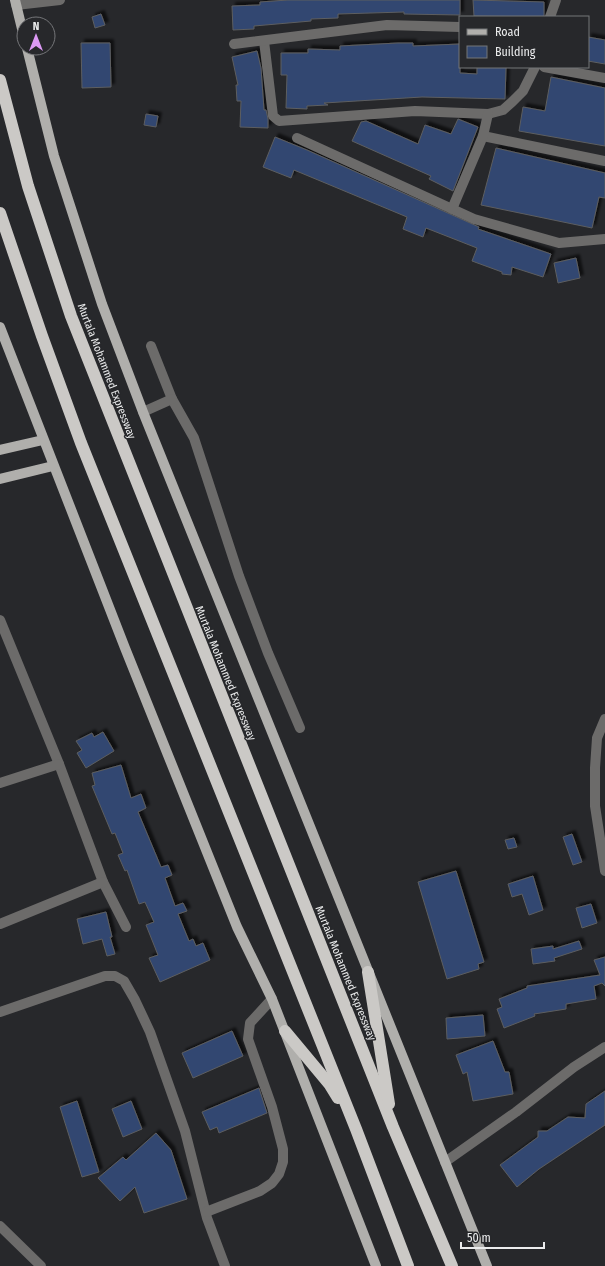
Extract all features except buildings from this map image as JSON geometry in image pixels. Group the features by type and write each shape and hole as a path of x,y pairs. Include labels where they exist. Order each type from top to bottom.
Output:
{"highway":[{"name":"Murtala Mohammed Expressway","path":"0,80 28,186 71,316 393,1127 452,1266"},
{"path":"0,213 39,329 81,442 356,1129 408,1266"},
{"path":"368,972 393,1127"},
{"path":"285,1032 330,1085 356,1129"}],"main road":[{"path":"16,2 19,16"},
{"path":"29,56 54,156 102,304 143,412 487,1266"},
{"path":"0,327 53,466 237,927 272,999 313,1108 376,1266"},
{"path":"0,450 43,440"},
{"path":"0,479 53,466"}],"street":[{"path":"16,2 60,0"},
{"path":"550,16 556,0"},
{"path":"234,44 387,25 459,27"},
{"path":"264,41 273,116 279,121 415,111 488,114 503,110 512,102 523,90 534,68"},
{"path":"550,68 605,78"},
{"path":"452,209 483,136 488,114"},
{"path":"483,136 605,161"},
{"path":"297,138 452,209 505,229 559,243 605,239"},
{"path":"151,346 172,399 194,438 239,576 268,653 300,728"},
{"path":"143,412 172,399"},
{"path":"0,620 59,764 102,882 126,927"},
{"path":"605,719 597,738 595,806 605,871"},
{"path":"0,783 59,764"},
{"path":"0,924 102,882"},
{"path":"0,1012 105,976 115,976 124,982 135,1000 150,1032 184,1126 206,1212 215,1242 225,1266"},
{"path":"206,1212 260,1191 272,1183 279,1174 283,1162 283,1149 272,1107 248,1039 250,1023 272,999"},
{"path":"445,1162 516,1112 574,1067 605,1047"},
{"path":"0,1226 41,1266"}]}
